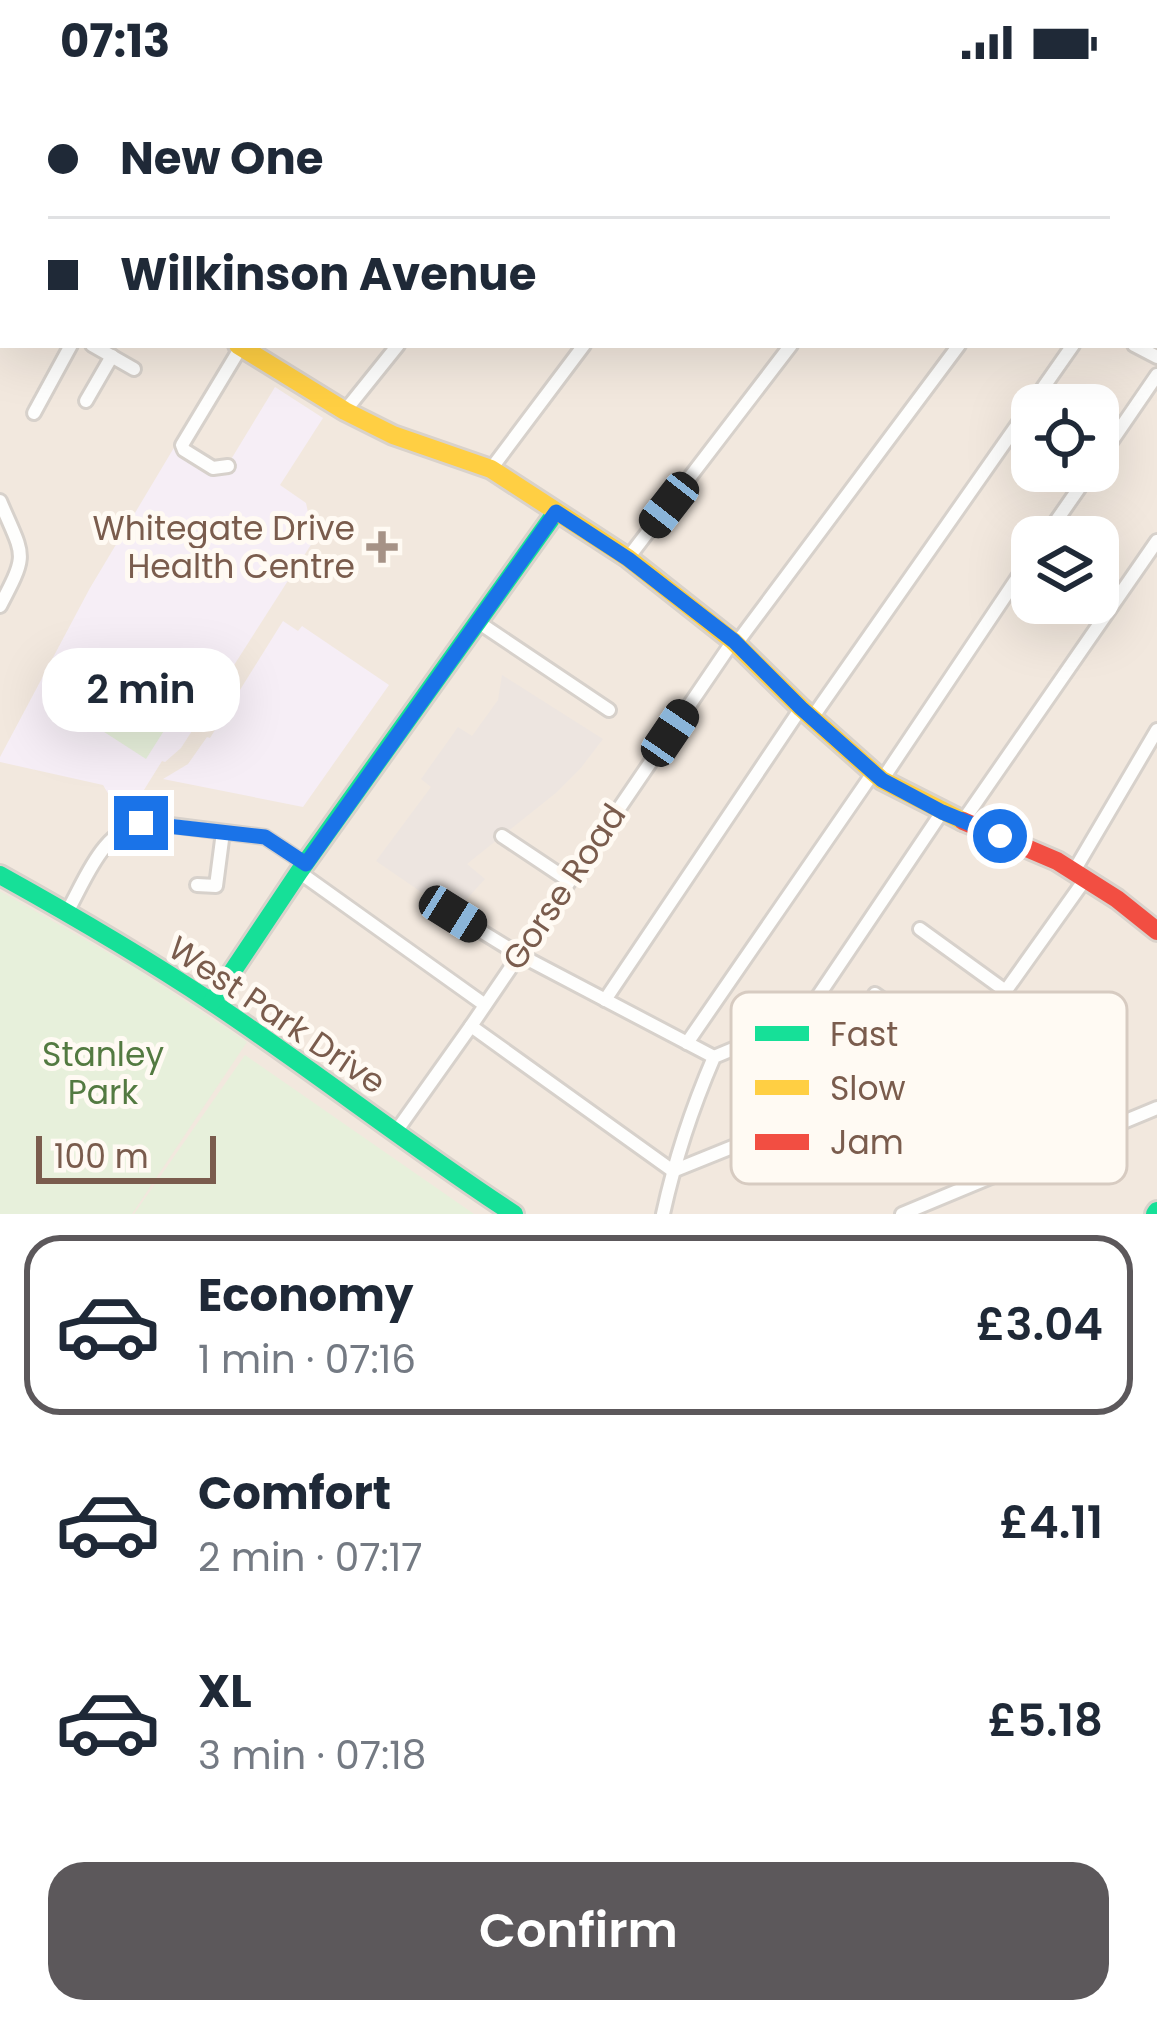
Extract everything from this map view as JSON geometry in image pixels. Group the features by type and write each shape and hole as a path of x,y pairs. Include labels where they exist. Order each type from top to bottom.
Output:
{"street":[{"path":"34,413 69,348"},
{"path":"97,348 134,369"},
{"path":"227,466 214,468 182,445 239,348"},
{"path":"243,348 393,435 491,469 628,559 735,643 877,776 942,812 1080,874 1157,932"},
{"path":"345,411 396,348"},
{"path":"491,469 582,348"},
{"path":"628,559 789,348"},
{"name":"Gorse Road","path":"395,1133 735,643 957,348"},
{"path":"604,1000 1071,348"},
{"path":"86,401 112,356"},
{"path":"1119,430 1157,375"},
{"path":"0,501 22,554 21,566 0,606"},
{"path":"212,1002 556,512"},
{"path":"963,821 1157,541"},
{"path":"687,1043 1011,586"},
{"path":"478,622 609,710"},
{"path":"920,929 1007,992 1080,874 1157,730"},
{"path":"821,992 942,812"},
{"path":"67,912 102,848 116,832 133,824 265,837 485,1005"},
{"path":"197,885 216,886 223,832"},
{"path":"502,836 568,880"},
{"name":"West Park Drive","path":"0,875 212,1002 504,1211"},
{"path":"453,914 518,954 714,1057"},
{"path":"471,1027 673,1171"},
{"path":"663,1214 693,1106 714,1057 731,1050"},
{"path":"1127,1120 1157,1108"},
{"path":"673,1171 731,1148"},
{"path":"902,1214 974,1184"}],"shaded area":[{"path":"0,348 1157,348 1157,1214 0,1214"},
{"path":"275,387 323,418 280,485 306,503 314,540 181,748 162,761 129,814 121,815 103,785 0,762 90,588 175,446 201,460 227,466"},
{"path":"283,621 298,631 302,626 389,685 303,807 163,779 188,764 210,738"},
{"path":"502,675 603,739 557,792 467,864 485,879 453,914 376,861 431,787 421,779 458,727 472,736 498,700"}],"green space":[{"path":"138,665 186,696 146,759 98,728"},
{"name":"Stanley Park","path":"0,891 140,971 247,1042 132,1214 0,1214"},
{"path":"245,1055 474,1214 134,1214"}],"traffic: fast":[{"path":"212,1002 556,512"},
{"path":"0,875 213,1003 514,1214"}],"traffic: slow":[{"path":"243,348 393,435 491,469 628,558 733,641 882,780 963,821"}],"traffic: jam":[{"path":"963,821 1057,861 1157,931"}],"place":[{"name":"Whitegate Drive Health Centre","path":"382,547"}],"route":[{"path":"141,823 265,837 306,864 556,512 628,559 734,641 882,780 1000,836"}]}
